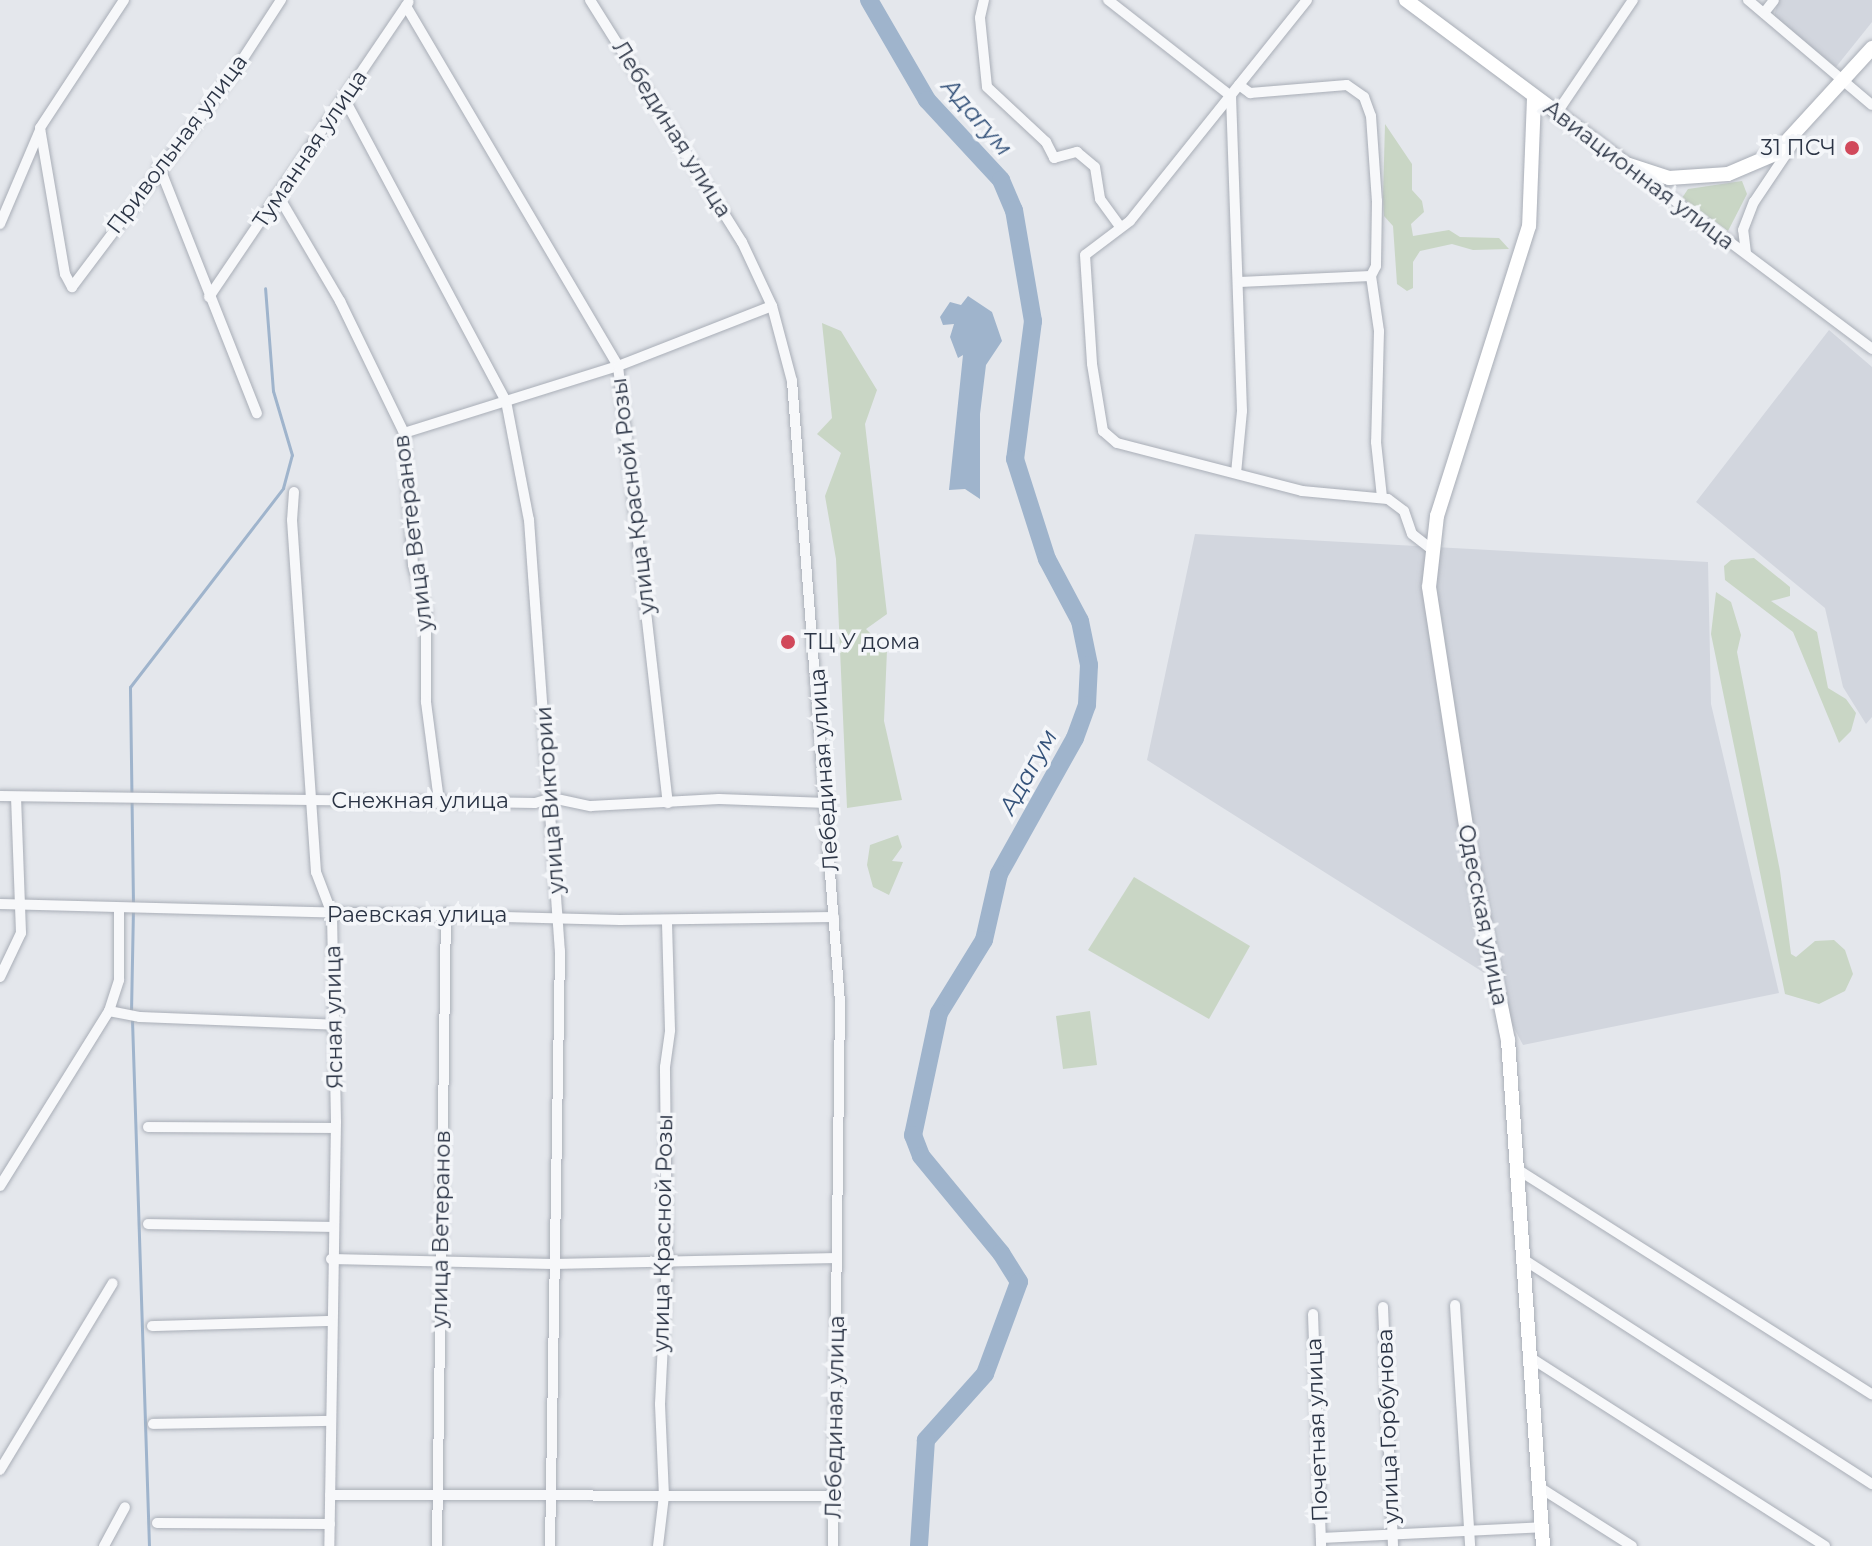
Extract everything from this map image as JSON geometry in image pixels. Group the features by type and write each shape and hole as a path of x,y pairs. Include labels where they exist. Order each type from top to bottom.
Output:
{"main road":[{"name":"Авиационная улица","path":"1406,0 1626,164"},
{"path":"1626,164 1669,178 1728,174 1775,154 1810,121 1872,48"},
{"name":"Одесская улица","path":"1534,98 1529,226 1522,258 1430,548 1429,587 1450,732 1508,1040 1520,1171 1543,1546"}],"street":[{"path":"0,224 40,128 124,0"},
{"name":"Привольная улица","path":"40,128 65,274 72,287 159,166 235,71 281,0"},
{"name":"Лебединая улица","path":"590,0 742,242 772,306 797,416 840,1002 833,1546"},
{"path":"984,0 980,18 987,87 1046,142 1054,158 1077,152 1095,167 1100,199 1120,227"},
{"path":"1108,0 1231,96 1242,411 1236,473"},
{"path":"1307,0 1120,227 1085,255 1092,364 1103,431 1117,443 1302,491 1382,497 1396,503 1412,534 1430,548"},
{"path":"1556,114 1633,0"},
{"path":"1748,0 1872,105"},
{"path":"1764,13 1774,0"},
{"name":"Туманная улица","path":"209,297 408,3"},
{"name":"улица Красной Розы","path":"408,3 618,366 668,803"},
{"path":"1239,85 1250,93 1347,85 1364,97 1376,153 1376,266 1371,276 1379,331 1376,442 1382,497"},
{"name":"улица Виктории","path":"344,98 506,401 529,520 552,798 558,919 550,1546"},
{"path":"1746,255 1743,230 1754,202 1810,121"},
{"name":"Авиационная улица","path":"1626,164 1872,349"},
{"path":"159,166 257,413"},
{"name":"улица Ветеранов","path":"279,197 340,301 404,433 413,565 426,611 426,702 439,801"},
{"path":"1239,282 1371,276"},
{"path":"404,433 618,366 772,306"},
{"name":"Ясная улица","path":"294,492 316,872 332,914 335,1128 329,1546"},
{"name":"Снежная улица","path":"0,796 535,803 552,798 591,806 719,799 827,803"},
{"path":"0,977 21,933 16,797"},
{"name":"Раевская улица","path":"0,904 332,914 446,913 558,919 834,917"},
{"path":"0,1186 109,1011 119,980 128,909"},
{"name":"улица Ветеранов","path":"437,1546 446,913"},
{"name":"улица Красной Розы","path":"658,1546 664,1496 660,1404 667,1263 667,920"},
{"path":"109,1011 140,1017 335,1025"},
{"path":"148,1127 335,1128"},
{"path":"1520,1171 1872,1394"},
{"path":"148,1224 332,1227"},
{"path":"331,1259 553,1264 837,1258"},
{"path":"1526,1261 1872,1484"},
{"path":"0,1470 113,1283"},
{"path":"1455,1305 1470,1546"},
{"name":"улица Горбунова","path":"1383,1307 1393,1546"},
{"name":"Почетная улица","path":"1313,1314 1321,1542"},
{"path":"152,1326 331,1321"},
{"path":"1531,1358 1825,1546"},
{"path":"153,1424 331,1421"},
{"path":"1539,1487 1632,1546"},
{"path":"330,1495 438,1492 549,1496 834,1496"},
{"path":"104,1546 125,1507"},
{"path":"157,1523 330,1524"},
{"path":"1321,1542 1393,1534 1542,1527"}],"shaded area":[{"path":"1778,0 1872,0 1872,22 1836,67 1774,17"},
{"path":"1829,330 1872,367 1872,717 1866,724 1843,687 1825,608 1696,502"},
{"path":"1195,534 1708,562 1711,704 1779,993 1523,1045 1486,974 1147,760"}],"green space":[{"path":"1385,124 1412,164 1412,190 1422,201 1424,212 1411,224 1413,236 1449,230 1460,237 1499,238 1509,249 1473,250 1452,244 1420,251 1413,262 1413,288 1407,291 1397,284 1393,226 1384,216"},
{"path":"1742,181 1747,194 1728,231 1682,198 1688,189"},
{"path":"822,323 841,331 877,390 865,424 887,614 866,629 887,650 884,721 902,800 847,808 836,559 825,496 841,453 817,434 832,418"},
{"path":"1754,558 1790,587 1790,596 1771,601 1817,632 1828,688 1846,699 1856,713 1851,731 1839,743 1793,632 1725,580 1724,566 1731,560"},
{"path":"1716,592 1731,602 1741,635 1737,652 1780,871 1791,954 1796,957 1815,941 1834,940 1845,950 1853,974 1845,991 1819,1004 1785,994 1711,634"},
{"path":"898,835 902,847 892,861 903,862 889,895 873,887 867,865 870,845"},
{"path":"1134,877 1250,946 1209,1019 1088,950"},
{"path":"1090,1011 1097,1065 1063,1069 1056,1016"}],"water":[{"path":"968,296 992,312 1002,341 986,365 980,414 980,499 965,489 949,490 963,355 958,358 950,337 954,324 943,325 940,317 950,302 961,305"}],"waterway":[{"name":"Адагум","path":"869,0 927,100 1001,180 1014,210 1033,321 1015,459 1047,559 1080,621 1089,665 1087,705 1075,738 999,874 984,940 939,1013 913,1135 921,1156 1001,1253 1019,1282 985,1374 926,1440 919,1546"},
{"path":"133,904 130,687 283,488 292,455 273,391 265,288"},
{"path":"131,1012 133,912"},
{"path":"132,1020 149,1546"}],"place":[{"name":"31 ПСЧ","path":"1852,148"},
{"name":"ТЦ У дома","path":"788,642"}]}
